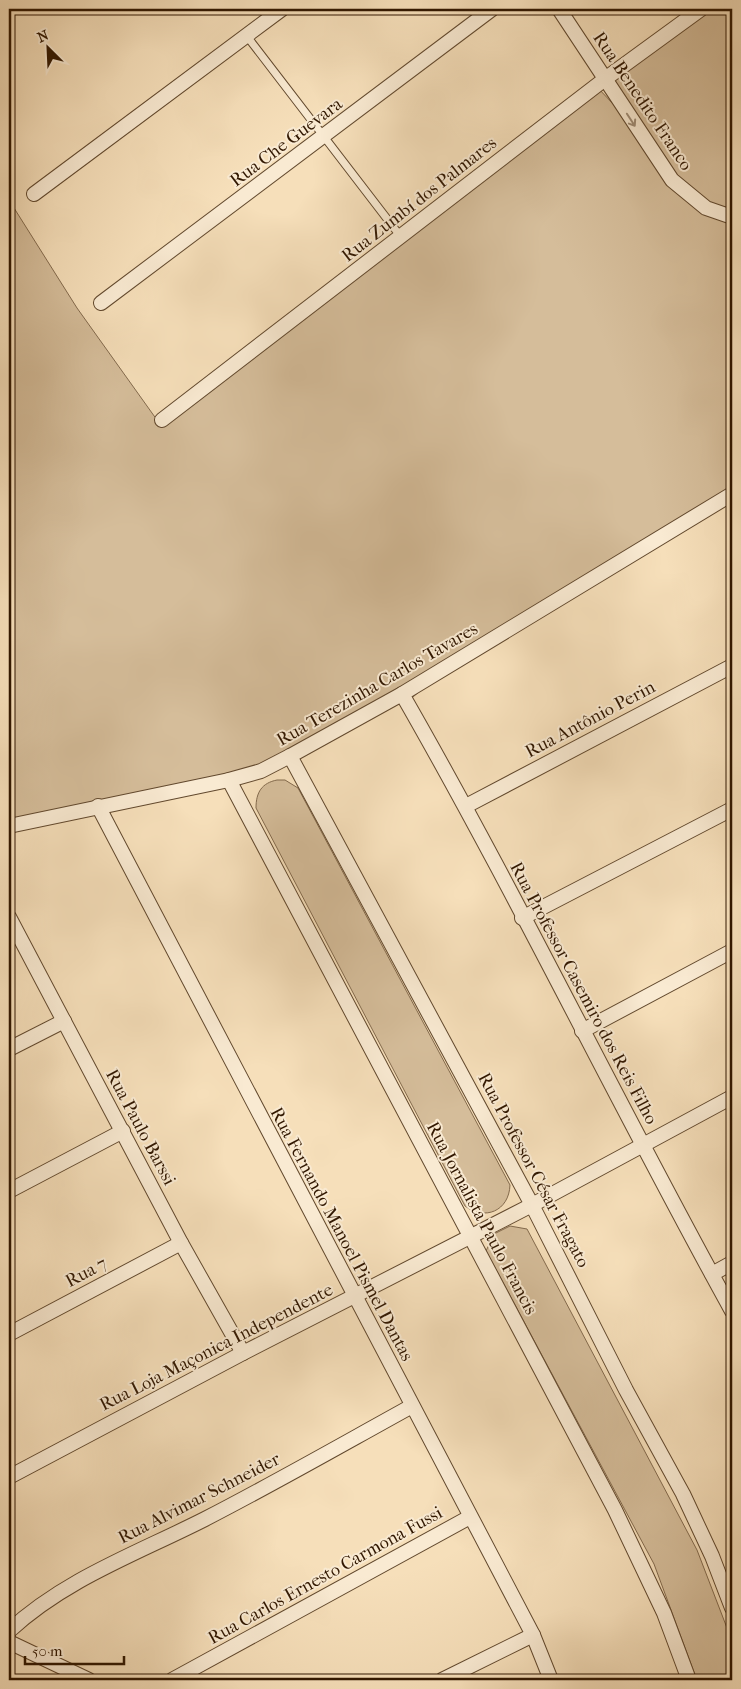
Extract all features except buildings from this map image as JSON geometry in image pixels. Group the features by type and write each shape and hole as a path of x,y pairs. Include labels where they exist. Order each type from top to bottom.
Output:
{"street":[{"path":"34,194 282,9"},
{"name":"Rua Che Guevara","path":"101,303 492,9"},
{"name":"Rua Benedito Franco","path":"559,9 672,180 706,208 732,218"},
{"name":"Rua Zumbí dos Palmares","path":"162,420 605,79 701,9"},
{"name":"Rua Terezinha Carlos Tavares","path":"9,826 229,780 261,771 402,694 732,494"},
{"name":"Rua Antônio Perin","path":"466,806 732,666"},
{"name":"Rua Professor Casemiro dos Reis Filho","path":"402,694 466,806 522,918 732,1310"},
{"name":"Rua Professor César Fragato","path":"290,756 532,1204 626,1390 683,1494 712,1556 732,1608"},
{"name":"Rua Jornalista Paulo Francis","path":"229,780 618,1518 664,1612 688,1680"},
{"name":"Rua Fernando Manoel Pismel Dantas","path":"98,806 532,1635 551,1680"},
{"path":"522,918 732,809"},
{"name":"Rua Paulo Barssi","path":"9,917 181,1243 243,1353"},
{"path":"582,1031 732,951"},
{"path":"9,1049 64,1021"},
{"name":"Rua Loja Maçonica Independente","path":"9,1477 243,1353 532,1204 732,1096"},
{"path":"9,1191 123,1131"},
{"name":"Rua 7","path":"9,1334 181,1243"},
{"path":"712,1274 732,1263"},
{"name":"Rua Alvimar Schneider","path":"9,1631 43,1604 95,1571 205,1519 412,1406"},
{"name":"Rua Carlos Ernesto Carmona Fussi","path":"172,1680 470,1517"},
{"path":"442,1680 532,1635"},
{"path":"9,1642 90,1680"}],"lane":[{"path":"246,35 401,237"}],"shaded area":[{"path":"701,9 732,9 732,494 437,676 413,697 401,704 394,702 261,771 9,826 9,200 77,308 162,427 597,87 635,127 605,79"},
{"path":"285,780 298,788 510,1185 509,1194 505,1201 495,1211 480,1213 465,1206 256,808 257,797 261,789 267,783"},
{"path":"510,1226 527,1229 697,1550 732,1641 732,1680 697,1680 654,1564 486,1251 494,1234"}]}
